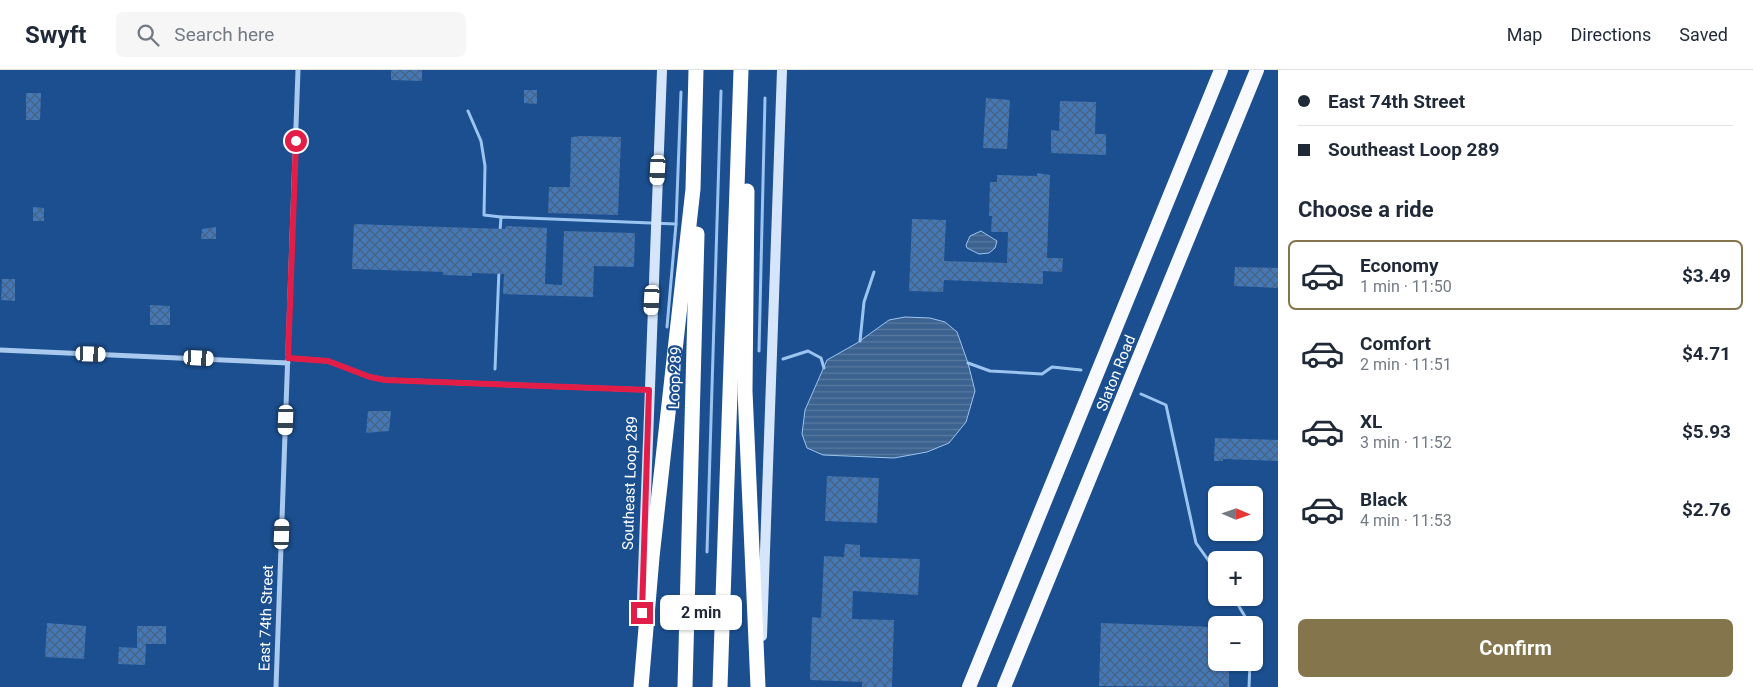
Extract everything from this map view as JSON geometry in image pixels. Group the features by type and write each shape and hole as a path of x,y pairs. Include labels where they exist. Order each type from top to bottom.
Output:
{"highway":[{"path":"641,687 652,557 692,189 696,70"},
{"name":"Loop 289","path":"685,687 692,393 705,70"},
{"path":"720,687 741,70"},
{"path":"746,70 748,123 745,391 759,687"},
{"name":"Slaton Road","path":"970,687 1221,70"},
{"name":"Slaton Road","path":"1004,687 1257,70"}],"main road":[{"name":"Southeast Loop 289","path":"641,687 642,558 662,70"},
{"path":"759,687 782,70"}],"street":[{"name":"East 74th Street","path":"276,687 298,70"},
{"path":"0,350 328,361 370,377 385,380 649,390"}],"water":[{"path":"981,231 997,241 995,248 989,253 979,254 967,248 966,245 970,236"},
{"path":"905,317 930,318 945,322 957,332 975,391 966,422 949,443 927,452 894,458 823,455 807,448 802,434 805,410 827,360 857,343 889,320"}],"building":[{"path":"391,70 422,70 422,81 391,80"},
{"path":"524,90 537,90 537,104 524,103"},
{"path":"26,93 41,93 40,120 26,120"},
{"path":"986,98 1010,100 1007,149 983,148"},
{"path":"1060,101 1096,102 1095,134 1106,134 1106,155 1051,153 1051,130 1059,131"},
{"path":"571,137 621,137 618,215 548,213 549,187 570,187"},
{"path":"1037,173 1050,175 1047,258 1063,258 1062,272 1043,271 1043,284 944,280 943,292 909,291 912,219 946,220 944,261 1007,263 1008,232 991,232 992,216 989,216 990,182 997,182 997,175 1037,176"},
{"path":"33,207 44,208 44,221 33,221"},
{"path":"354,224 505,229 506,226 547,228 545,284 562,285 564,231 635,233 634,267 594,266 593,297 503,294 504,274 472,273 472,276 443,275 443,272 352,269"},
{"path":"216,227 216,239 201,239 202,229"},
{"path":"1235,267 1278,268 1278,288 1234,286"},
{"path":"2,279 15,279 15,301 1,300"},
{"path":"150,305 170,306 170,325 150,325"},
{"path":"368,411 391,411 389,431 366,433"},
{"path":"1215,438 1278,440 1278,461 1223,459 1223,461 1214,461"},
{"path":"827,476 879,478 877,523 825,521"},
{"path":"845,544 860,545 860,557 920,559 918,595 853,591 852,619 894,620 892,687 862,687 862,682 810,680 812,617 821,618 824,556 844,557"},
{"path":"47,623 86,626 84,659 45,657"},
{"path":"1101,623 1208,627 1208,671 1229,671 1229,687 1099,686"},
{"path":"137,626 166,626 166,644 146,644 145,665 118,664 119,647 137,648"}],"waterway":[{"path":"707,552 721,91"},
{"path":"676,224 681,92"},
{"path":"759,351 765,98"},
{"path":"468,111 481,141 485,166 484,215 501,217"},
{"path":"500,231 501,217 676,224 667,327"},
{"path":"495,369 499,270"},
{"path":"860,341 864,302 874,272"},
{"path":"783,359 808,351 821,358 824,368"},
{"path":"968,363 990,371 1042,374 1052,367 1081,370"},
{"path":"1141,394 1166,405 1196,543 1208,560"},
{"path":"1239,606 1245,616"},
{"path":"1249,687 1250,671"}],"route":[{"path":"296,141 288,358 328,361 370,377 385,380 649,390 642,558 642,613"}]}
